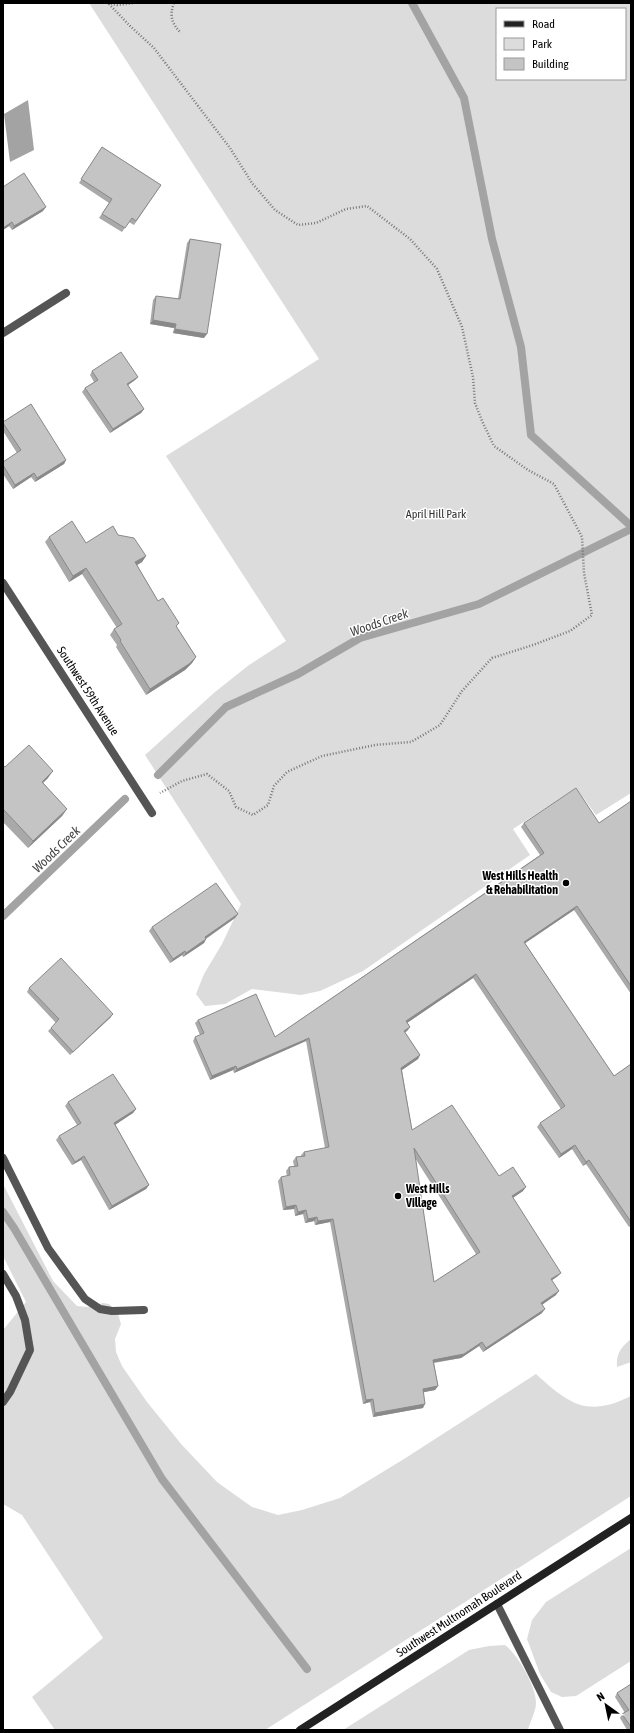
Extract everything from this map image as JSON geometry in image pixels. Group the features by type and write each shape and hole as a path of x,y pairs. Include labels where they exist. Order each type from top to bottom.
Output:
{"main road":[{"name":"Southwest Multnomah Boulevard","path":"300,1730 631,1518"}],"street":[{"path":"3,333 66,293"},
{"name":"Southwest 59th Avenue","path":"3,583 152,813"},
{"path":"3,1158 48,1248 85,1299 100,1309 112,1311 144,1310"},
{"path":"3,1274 16,1296 25,1320 30,1350 10,1392 3,1402"},
{"path":"497,1604 560,1730"}],"path":[{"path":"108,3 117,5 134,3"},
{"path":"108,3 154,48 230,148 252,183 275,210 298,225 316,223 346,209 367,206 410,239 437,269 462,327 473,377 475,403 494,446 528,470 554,484 582,537 584,573 592,614 570,631 492,658 462,690 440,725 411,742 375,745 322,756 287,772 274,786 268,805 253,815 236,807 229,791 207,774 182,781 145,801"},
{"path":"174,3 171,17 175,27 182,33"}],"green space":[{"name":"April Hill Park","path":"89,3 631,3 631,793 596,815 576,788 513,829 530,855 363,971 320,991 301,995 252,989 225,1004 205,1006 196,994 204,974 222,944 241,904 145,755 215,692 249,665 286,641 166,456 319,359"},
{"path":"3,1184 53,1281 77,1306 88,1307 103,1303 109,1304 118,1314 121,1324 115,1339 116,1352 122,1366 147,1402 182,1445 217,1482 252,1507 278,1515 302,1510 340,1498 404,1459 536,1374 569,1400 590,1407 616,1403 631,1396 631,1496 265,1730 55,1730 32,1697 103,1638 22,1515 3,1504 3,1330 26,1302 3,1256"},
{"path":"631,1339 631,1362 617,1367 617,1358 620,1351"},
{"path":"631,1548 631,1661 576,1696 562,1697 551,1692 540,1674 527,1639 532,1620 546,1602"},
{"path":"505,1645 521,1663 533,1688 536,1703 528,1730 343,1730 469,1650 489,1646"}],"shaded area":[{"path":"28,100 34,150 10,162 4,114"}],"building":[{"path":"102,147 161,185 136,221 132,218 125,228 102,214 112,199 81,179"},
{"path":"24,173 46,207 14,226 12,222 3,228 3,187"},
{"path":"190,239 221,244 207,334 175,329 176,324 153,320 156,296 180,299"},
{"path":"121,352 138,377 127,384 144,409 113,429 85,388 98,380 92,371"},
{"path":"31,404 66,460 37,478 34,473 15,485 3,465 3,462 21,450 3,422"},
{"path":"72,521 86,543 113,526 118,535 134,538 146,556 135,562 158,601 163,598 179,623 176,626 196,657 189,664 150,689 114,629 122,624 86,568 73,576 49,537"},
{"path":"29,745 53,771 42,782 67,809 33,841 3,809 3,765 5,767"},
{"path":"576,788 599,823 631,801 631,986 577,906 524,942 614,1076 631,1064 631,1222 589,1160 586,1162 575,1145 561,1154 540,1123 565,1106 476,974 406,1021 410,1027 404,1031 420,1055 401,1068 412,1130 452,1105 499,1176 513,1167 526,1187 512,1196 561,1273 551,1279 559,1291 541,1303 545,1309 486,1348 482,1342 464,1354 433,1360 438,1386 423,1389 425,1404 375,1413 373,1399 366,1400 333,1219 318,1221 317,1217 308,1219 306,1210 298,1212 296,1205 286,1207 281,1177 290,1175 289,1167 298,1166 296,1157 305,1156 304,1152 329,1147 309,1038 237,1069 236,1066 212,1076 195,1037 204,1033 198,1020 256,994 275,1037 544,853 524,823","holes":["414,1148 480,1252 434,1282"]},
{"path":"216,883 238,914 205,937 206,939 186,953 185,951 173,959 152,927"},
{"path":"61,958 113,1014 73,1052 51,1028 59,1019 29,988"},
{"path":"113,1074 136,1109 114,1123 149,1185 112,1206 84,1156 75,1162 59,1136 81,1123 68,1102"},
{"path":"631,1684 631,1727 622,1714 629,1710 617,1693"}],"waterway":[{"path":"412,3 464,98 492,239 521,347 531,435 631,526"},
{"name":"Woods Creek","path":"158,775 226,707 298,674 360,638 479,604 631,529"},
{"name":"Woods Creek","path":"3,916 125,799"},
{"path":"3,1212 14,1228 162,1479 307,1669"}],"place":[{"name":"West Hills Health & Rehabilitation","path":"566,883"},
{"name":"West Hills Village","path":"398,1196"}]}
